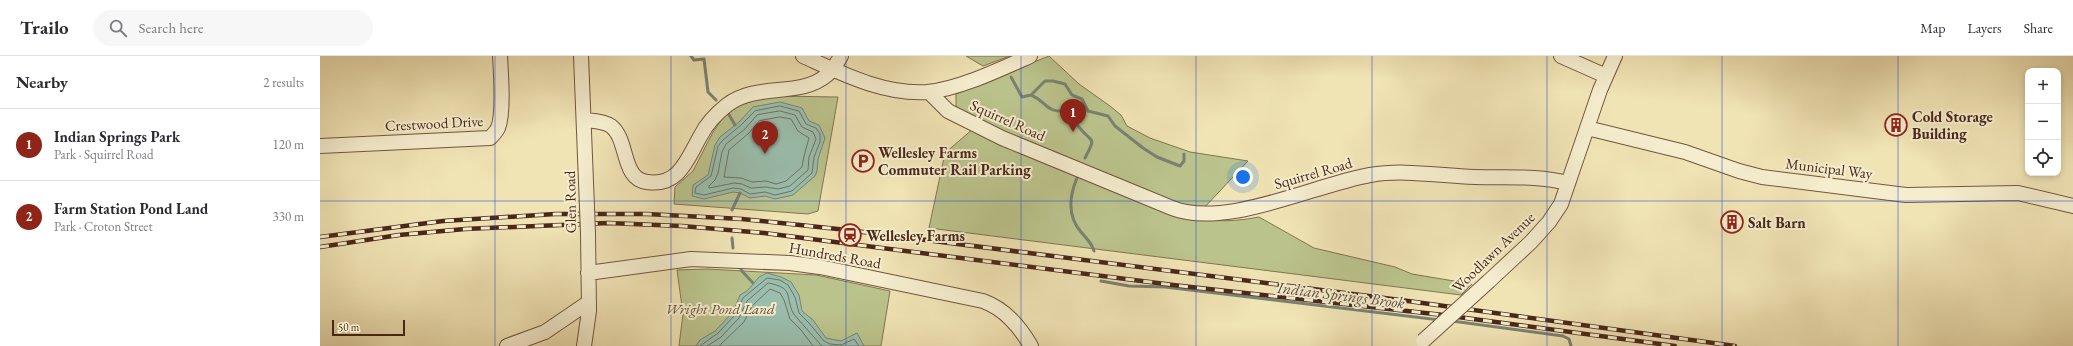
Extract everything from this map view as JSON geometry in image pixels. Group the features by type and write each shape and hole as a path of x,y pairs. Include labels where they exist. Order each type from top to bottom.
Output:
{"street":[{"name":"Crestwood Drive","path":"320,146 490,138 498,130 500,121 500,56"},
{"name":"Glen Road","path":"581,56 585,120 589,302 588,326 584,346"},
{"path":"803,56 833,70 863,81 909,92 929,92 946,88 986,75 1030,56"},
{"path":"585,120 606,124 613,128 620,139 630,169 638,179 646,182 662,182 672,178 681,171 704,129 717,114 732,102 753,92 811,84 823,78 833,70 841,56"},
{"path":"1560,56 1606,76"},
{"name":"Woodlawn Avenue","path":"1420,343 1531,242 1549,222 1561,204 1587,128 1615,56"},
{"name":"Squirrel Road","path":"929,92 948,111 1002,138 1172,208 1194,214 1214,214 1232,211 1288,198 1345,180 1394,172 1478,177 1546,177 1568,183"},
{"name":"Municipal Way","path":"1587,128 1681,151 1738,171 1762,177 1906,195 2018,193 2073,206"},
{"name":"Hundreds Road","path":"588,273 698,259 814,266 983,301 999,308 1009,316 1020,328 1031,346"},
{"path":"507,346 545,332 589,302"}],"green space":[{"path":"966,56 1010,56 983,66"},
{"path":"1049,56 1079,84 1121,115 1127,126 1150,138 1190,152 1248,161 1203,209 1178,204 1000,130 956,107 956,94"},
{"path":"775,96 838,97 818,211 808,214 674,204 675,187 693,171 713,132 725,115 746,101"},
{"path":"974,128 995,139 1095,183 1155,208 1174,214 1214,221 1259,217 1314,248 1395,267 1412,274 1472,284 1461,295 929,228 945,153"},
{"name":"Wright Pond Land","path":"707,269 816,275 890,291 881,346 679,346 683,314 677,270"}],"water":[{"path":"780,102 802,108 809,121 819,125 825,138 818,159 815,176 793,195 775,199 765,196 750,198 740,193 733,192 704,199 692,196 693,185 708,175 715,145 720,137 739,122 753,107"},
{"path":"767,273 791,282 799,295 802,311 813,320 826,338 841,341 857,333 864,346 696,346 700,340 715,331 733,312 740,295 747,291 759,277"}],"waterway":[{"path":"691,56 694,60 704,59 708,92 716,100"},
{"name":"Indian Springs Brook","path":"1011,77 1022,97 1031,95 1050,109 1068,111 1079,127 1091,140 1092,143 1085,158"},
{"path":"1031,95 1045,81 1065,84 1072,95 1082,99 1088,111 1108,116 1115,126 1157,157 1180,166 1184,161 1184,154"},
{"path":"1075,120 1085,106"},
{"path":"728,113 735,125"},
{"name":"Indian Springs Brook","path":"1077,178 1072,192 1071,213 1076,226 1090,243 1094,251"},
{"path":"732,210 740,193"},
{"path":"732,238 733,248"},
{"path":"741,270 753,283"},
{"name":"Indian Springs Brook","path":"1101,281 1129,286 1165,287 1440,320"},
{"name":"Indian Springs Brook","path":"1452,321 1563,336 1569,339 1571,346"}],"railway":[{"path":"320,237 443,221 555,214 647,214 742,219 847,230 1408,301 1735,346"},
{"path":"320,247 399,235 465,229 608,223 682,226 764,233 1173,285 1443,315 1675,346"}],"place":[{"name":"Cold Storage Building","path":"1896,125"},
{"name":"Indian Springs Park","path":"1073,132"},
{"name":"Farm Station Pond Land","path":"765,154"},
{"name":"Wellesley Farms Commuter Rail Parking","path":"863,161"},
{"name":"Salt Barn","path":"1732,222"},
{"name":"Wellesley Farms","path":"850,235"}]}
